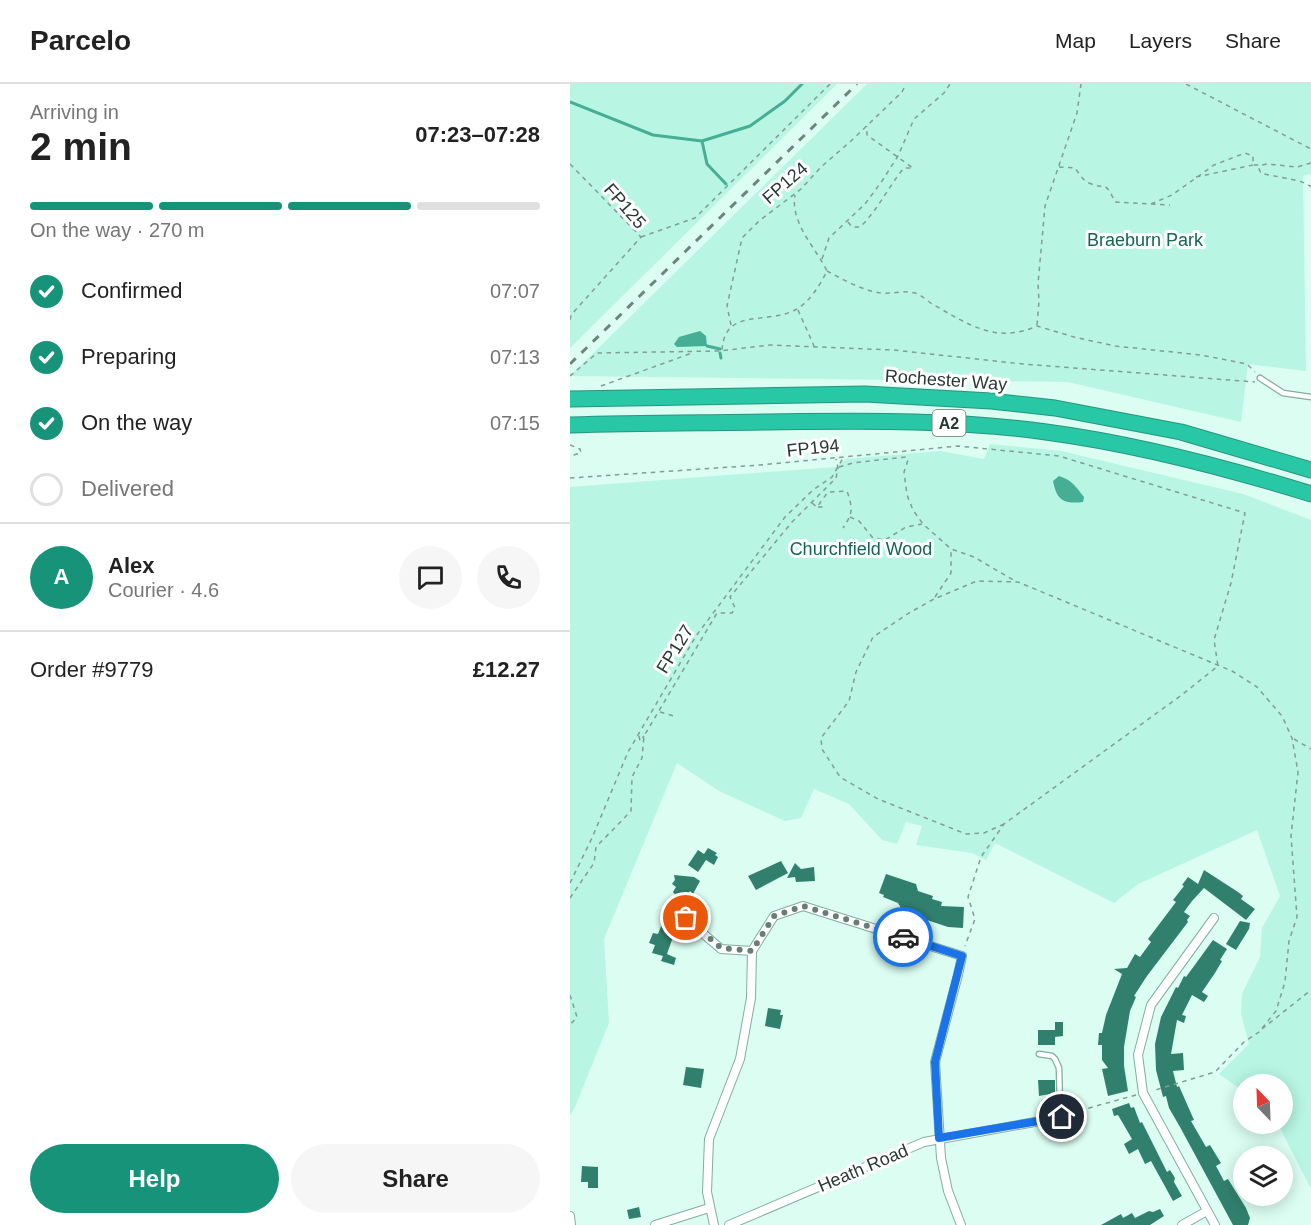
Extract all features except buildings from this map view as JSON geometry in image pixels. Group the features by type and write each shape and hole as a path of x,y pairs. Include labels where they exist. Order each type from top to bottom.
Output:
{"highway":[{"name":"Rochester Way","path":"570,399 591,392 865,394 992,401 1055,408 1181,432 1311,470"},
{"name":"A2","path":"574,425 873,420 989,425 1127,445 1311,494"}],"street":[{"path":"714,1225 707,1192 709,1139 740,1059 751,998 752,951 774,916 803,906 962,956 935,1062 939,1138 948,1191 961,1225"},
{"path":"686,918 721,948 752,951"},
{"path":"1214,918 1151,1005 1138,1055 1143,1093 1215,1225"},
{"path":"1062,1117 1063,1129"},
{"name":"Heath Road","path":"729,1225 924,1142 1062,1117"},
{"path":"655,1225 709,1208"},
{"path":"1182,1225 1207,1211"},
{"path":"570,1216 571,1225"}],"lane":[{"path":"1260,378 1283,393 1311,397"},
{"path":"1039,1054 1052,1056 1058,1064 1062,1117"},
{"path":"1045,1108 1060,1107"}],"path":[{"path":"641,237 695,218 830,84"},
{"name":"FP124","path":"732,325 727,306 742,238 759,221 796,193 902,92 906,84"},
{"path":"822,260 829,238 865,204 898,156 914,119 944,93 950,84"},
{"path":"1037,326 1045,206 1077,112 1081,84"},
{"path":"1186,84 1311,149"},
{"path":"846,221 852,226 860,227 873,215 883,196 904,168 913,168 867,135 867,125"},
{"path":"1150,204 1172,195 1214,165 1245,153 1253,156 1253,165"},
{"path":"1196,177 1253,165 1297,167 1311,163"},
{"name":"FP125","path":"570,164 641,237 571,315 570,320"},
{"path":"1262,165 1261,173 1307,183 1311,187"},
{"path":"1058,167 1075,168 1085,182 1103,185 1110,191 1115,202 1170,205"},
{"path":"796,193 794,201 802,230 814,252 822,260 827,271 846,282 881,293 916,293 972,327 1004,334 1026,331 1037,326 1115,346 1200,355 1247,364 1260,378"},
{"path":"722,351 722,338 732,325 740,321 767,319 797,309 808,299 827,271"},
{"path":"797,309 814,346"},
{"path":"570,376 597,353 722,351 770,345 894,350 1023,364 1267,382"},
{"path":"591,392 622,378 696,352"},
{"path":"619,386 622,378"},
{"path":"601,386 610,386"},
{"path":"570,445 580,450 581,453 570,456"},
{"name":"FP194","path":"570,478 836,458 958,446 1059,456 1245,513 1231,583 1215,640 1218,666"},
{"path":"838,468 854,463 906,456 908,460 904,472 907,495 913,510 923,524 951,549 974,557 1018,582 1232,671 1257,687 1282,716 1292,738 1298,772 1291,836 1297,917 1289,941 1284,982 1276,1011 1259,1032"},
{"name":"FP127","path":"570,883 592,838 628,752 696,636 785,517 813,490 832,477 844,457"},
{"path":"638,734 640,741 717,613 732,613 735,608 730,597 792,522 836,478 838,468 836,458"},
{"path":"817,507 828,492 847,492 853,506 850,517 843,528"},
{"path":"812,503 817,507 823,507"},
{"path":"850,517 859,521 873,538 885,540 906,527 923,524"},
{"path":"934,599 951,573 951,549"},
{"path":"1018,582 977,581 934,599 873,637 856,672 849,701 821,738 822,748 840,777 878,799 966,834 984,833 1004,824 1218,666"},
{"path":"659,712 674,716"},
{"path":"570,898 594,864 596,847 631,811 632,777 642,759 644,736"},
{"path":"1292,738 1311,749"},
{"path":"962,956 975,919 968,897 981,857 1004,824"},
{"path":"1072,1113 1215,1072 1244,1042 1311,990"},
{"path":"570,996 577,1017 570,1024"}],"green space":[{"path":"570,84 837,84 570,348"},
{"name":"Braeburn Park","path":"867,84 1311,84 1311,174 1303,176 1306,371 1248,364 1241,422 1068,382 570,376"},
{"name":"Churchfield Wood","path":"990,444 1061,451 1243,494 1311,520 1311,1189 1293,1154 1293,1146 1289,1146 1283,1134 1293,1134 1293,1074 1233,1074 1233,1084 1219,1074 1249,1044 1241,1014 1242,994 1260,957 1262,928 1280,896 1257,830 1138,884 1114,903 995,843 986,860 972,853 916,845 922,826 906,822 897,844 882,840 849,804 814,789 801,818 785,821 719,791 677,763 604,939 609,1023 570,1115 570,487 835,467 846,459 940,451 984,459"}],"shaded area":[{"path":"700,331 706,336 707,346 677,347 674,344 679,337"},
{"path":"1059,476 1076,487 1084,497 1083,502 1066,502 1059,497 1053,481"}],"waterway":[{"path":"570,102 653,135 702,141 750,126 785,101 802,84"},
{"path":"702,141 707,164 726,184"},
{"path":"707,346 720,349"},
{"path":"720,353 721,358"}],"railway":[{"path":"570,364 857,84"}],"way so far":[{"path":"686,918 721,948 752,951 774,916 803,906 903,937"}],"route":[{"path":"903,937 962,956 935,1062 939,1138 1062,1117"}]}
